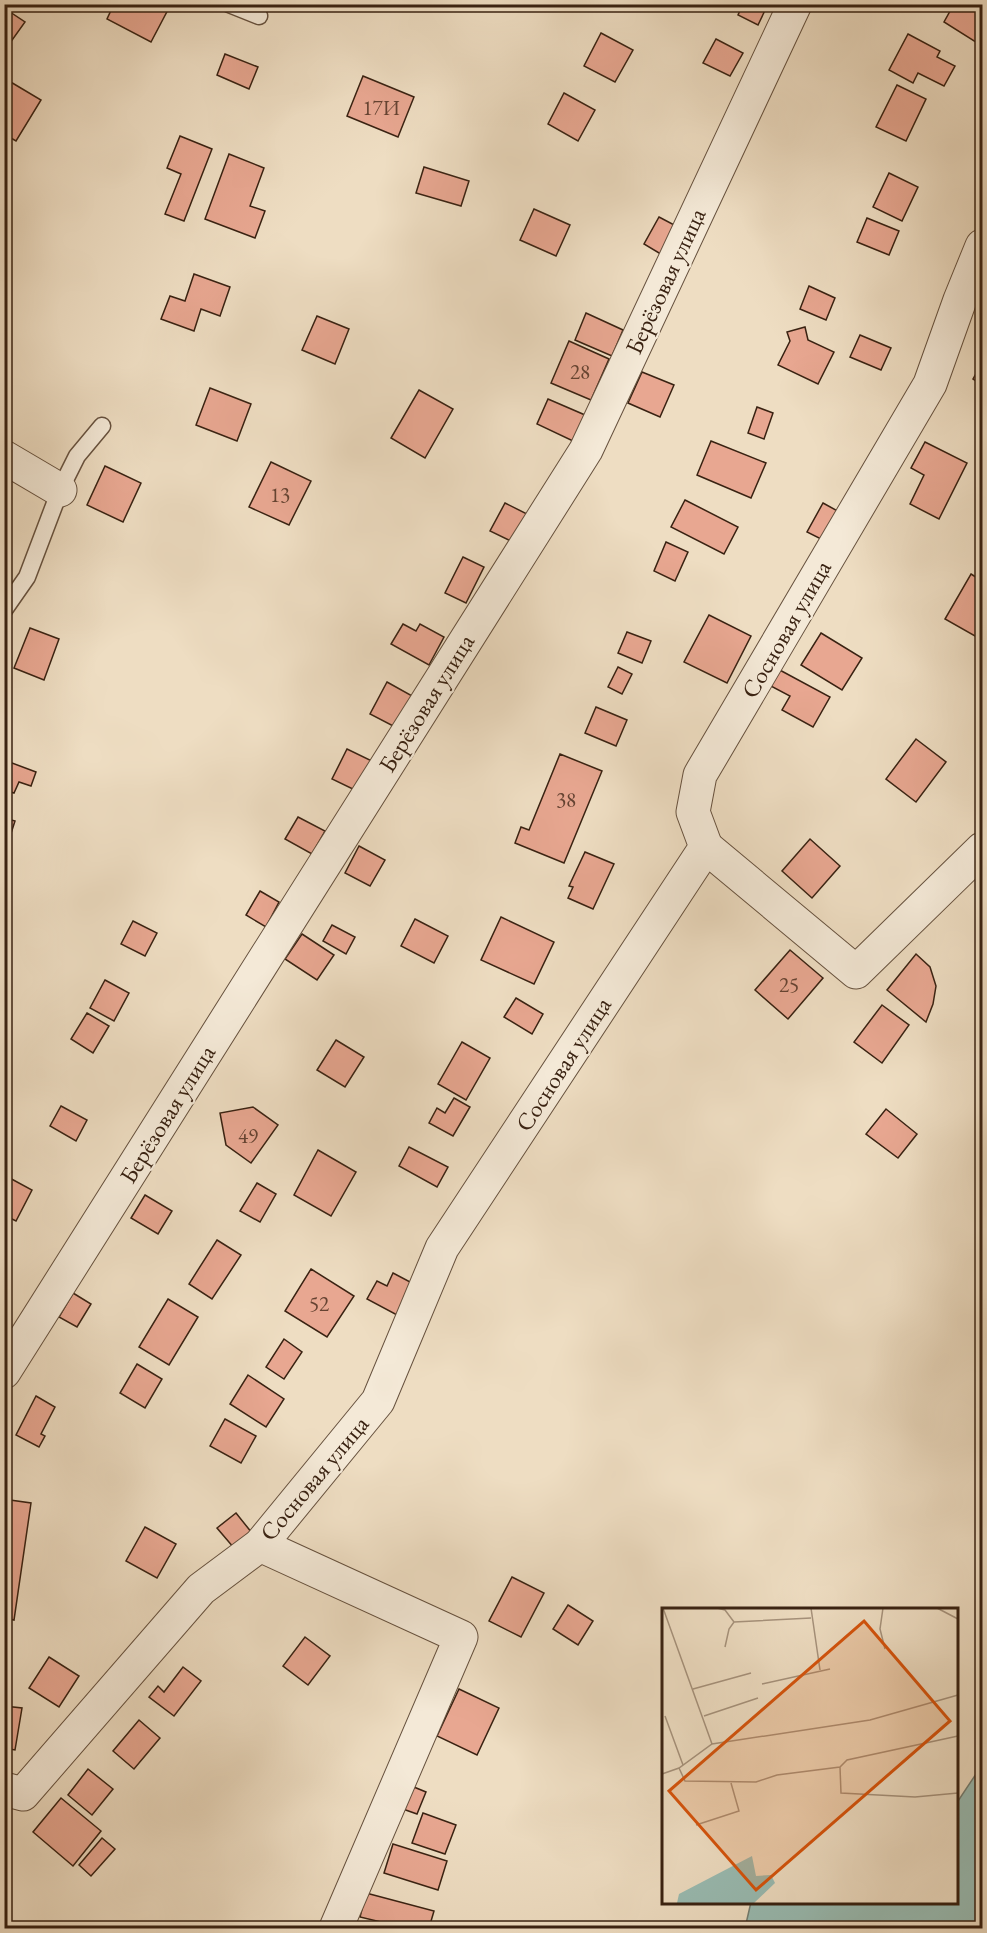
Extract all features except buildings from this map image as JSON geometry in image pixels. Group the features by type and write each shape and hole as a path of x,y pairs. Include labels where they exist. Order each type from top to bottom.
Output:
{"street":[{"name":"Берёзовая улица","path":"4,1372 586,450 795,4"},
{"name":"Сосновая улица","path":"4,1789 23,1794 201,1589 260,1545 378,1401 442,1248 706,847 693,812 700,775 930,384 982,246"},
{"path":"4,457 60,490"},
{"path":"706,847 856,972 982,849"},
{"path":"260,1545 461,1638 336,1929"}],"lane":[{"path":"230,4 259,16"},
{"path":"4,610 27,577 60,490 77,456 102,426"}],"water":[{"path":"978,1771 982,1772 982,1928 745,1928 751,1903 957,1903 957,1802"}]}
